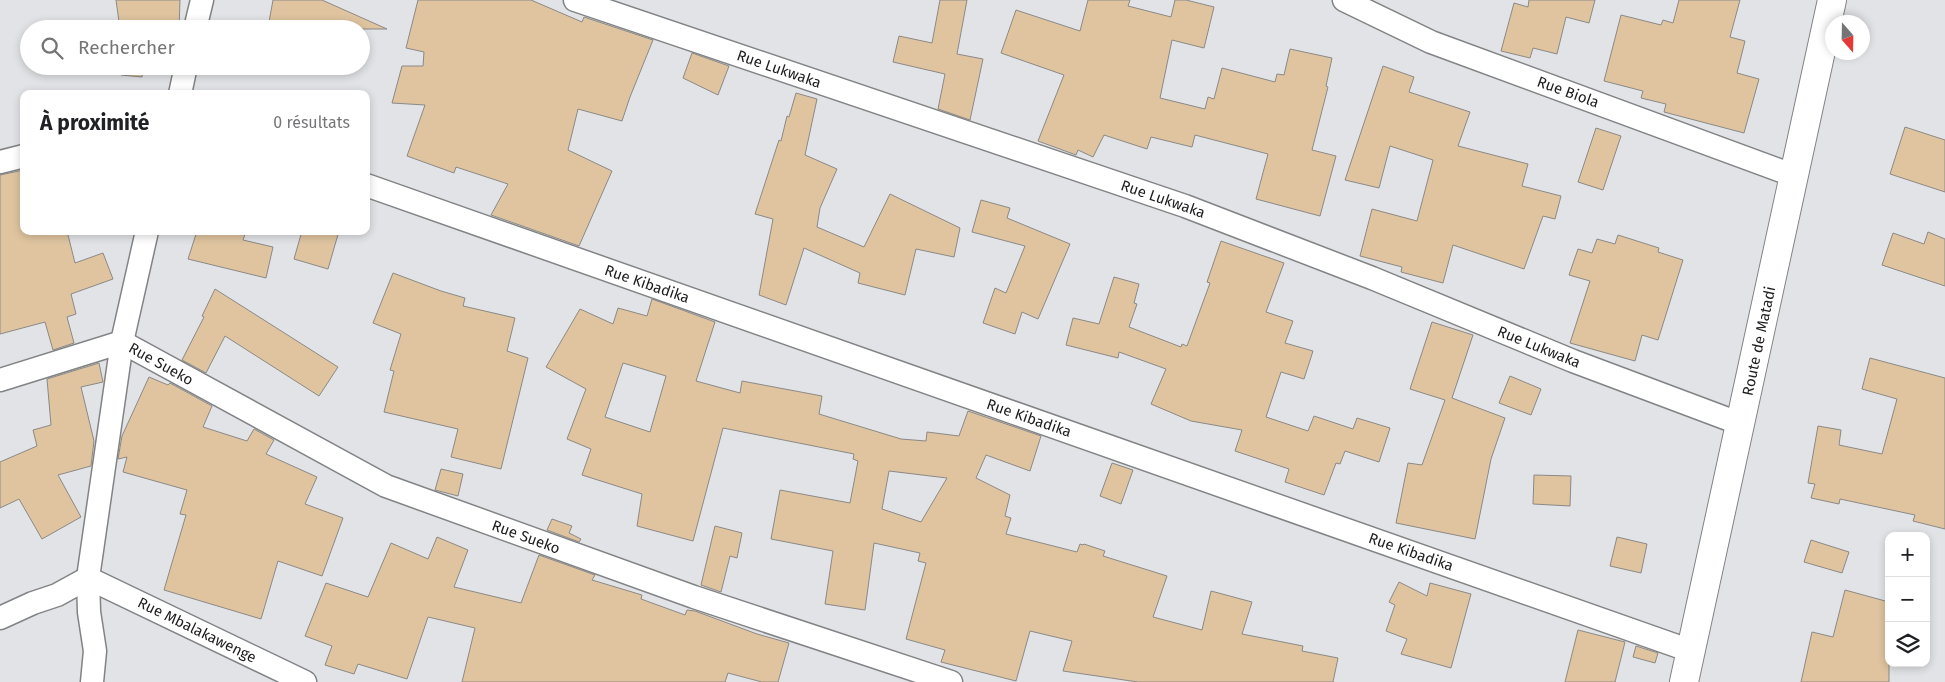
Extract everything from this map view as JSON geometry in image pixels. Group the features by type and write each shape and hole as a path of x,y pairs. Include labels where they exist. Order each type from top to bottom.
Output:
{"highway":[{"name":"Route de Matadi","path":"1684,682 1796,176 1832,0"}],"street":[{"path":"197,20 202,0"},
{"name":"Rue Lukwaka","path":"575,0 1185,206 1372,278 1573,362 1741,424"},
{"name":"Rue Biola","path":"1344,0 1430,42 1796,176"},
{"path":"181,90 184,75"},
{"path":"0,162 20,157"},
{"name":"Rue Kibadika","path":"370,186 1691,651"},
{"path":"92,682 95,651 89,612 88,578 122,342 147,235"},
{"path":"0,380 122,342"},
{"name":"Rue Sueko","path":"122,342 386,486 694,597 951,682"},
{"path":"0,618 33,603 57,595 88,578"},
{"name":"Rue Mbalakawenge","path":"88,578 305,682"}],"building":[{"path":"116,0 180,0 179,20 119,20"},
{"path":"273,0 322,0 367,20 269,20"},
{"path":"418,0 531,0 582,22 584,17 653,40 622,121 578,109 568,150 612,171 579,246 491,215 508,184 456,167 454,173 407,156 425,105 392,103 402,66 423,66 424,52 406,48"},
{"path":"940,0 967,0 957,54 983,59 970,120 938,109 945,74 893,62 899,36 932,43"},
{"path":"1088,0 1130,0 1128,6 1171,17 1175,0 1186,0 1214,7 1204,48 1172,40 1160,98 1205,109 1208,97 1214,99 1222,68 1275,82 1277,74 1284,75 1290,49 1332,58 1326,86 1328,87 1312,150 1336,156 1320,216 1256,199 1268,154 1195,135 1192,147 1151,137 1147,149 1104,135 1093,157 1078,150 1076,155 1038,141 1064,75 1001,53 1016,10 1080,31"},
{"path":"1529,0 1595,0 1589,23 1566,17 1557,54 1533,48 1530,58 1501,51 1514,3 1528,7"},
{"path":"1679,0 1740,0 1730,37 1745,41 1737,73 1759,79 1744,133 1664,112 1666,104 1641,98 1643,91 1604,81 1621,15 1661,25 1663,20 1673,23"},
{"path":"370,21 387,29 370,29"},
{"path":"692,53 729,66 718,95 683,78"},
{"path":"1383,66 1414,77 1409,92 1470,112 1458,146 1528,164 1522,186 1561,196 1555,219 1543,216 1524,269 1453,245 1443,283 1401,272 1402,267 1360,256 1372,209 1417,221 1433,160 1390,146 1379,188 1345,180"},
{"path":"121,75 142,75 142,77"},
{"path":"796,93 817,99 805,155 837,169 820,208 817,227 864,247 890,194 960,228 954,257 916,249 905,295 858,283 860,273 804,248 786,305 759,295 773,219 755,214"},
{"path":"1905,127 1945,140 1945,192 1890,174"},
{"path":"1596,128 1621,136 1603,190 1578,182"},
{"path":"20,171 20,235 68,235 75,263 103,253 113,279 71,294 76,314 67,317 74,343 53,350 45,322 0,334 0,175"},
{"path":"981,200 1010,208 1007,218 1070,244 1038,319 1022,312 1015,334 983,323 995,288 1006,293 1025,246 972,232"},
{"path":"1928,232 1945,239 1945,286 1882,265 1893,233 1924,244"},
{"path":"196,235 245,235 243,240 273,247 266,278 188,259"},
{"path":"301,235 338,235 328,269 294,259"},
{"path":"1618,235 1659,248 1658,252 1683,260 1658,340 1642,335 1635,361 1570,343 1590,281 1569,275 1578,249 1592,253 1597,239 1615,244"},
{"path":"1221,241 1284,263 1266,312 1293,321 1285,343 1313,351 1304,379 1281,372 1266,417 1308,431 1314,416 1353,429 1357,418 1390,428 1379,462 1345,451 1340,464 1336,463 1324,495 1285,482 1289,469 1235,451 1242,430 1191,421 1151,404 1166,369 1119,352 1118,358 1066,345 1073,318 1099,324 1114,277 1139,284 1134,303 1137,304 1129,327 1181,347 1182,344 1187,346 1210,283 1207,282"},
{"path":"393,273 465,298 463,306 515,318 507,351 528,358 501,469 451,457 458,429 384,412 394,371 390,370 401,334 373,323"},
{"path":"215,289 338,367 319,396 225,336 206,373 182,360 204,317 202,316"},
{"path":"652,299 715,322 696,381 740,393 742,381 822,396 819,414 901,439 926,441 927,432 959,436 968,411 1041,436 1030,471 986,455 976,478 1010,495 1005,516 1011,518 1006,534 1077,552 1080,544 1084,544 1105,551 1103,556 1167,576 1153,617 1202,630 1211,591 1252,602 1242,634 1303,646 1302,651 1338,658 1333,682 1138,682 1063,671 1072,641 1030,631 1016,681 941,662 945,650 906,639 926,563 918,561 920,553 874,543 865,610 825,604 833,551 771,539 780,490 850,503 858,461 853,459 854,454 723,428 693,541 637,526 642,494 582,475 591,449 567,439 586,389 546,367 580,309 613,324 618,308 647,316","holes":["623,363 666,376 650,432 605,417","889,471 947,478 921,522 882,509"]},
{"path":"1432,322 1473,335 1452,398 1505,418 1491,459 1475,539 1396,523 1408,463 1422,465 1445,400 1410,389"},
{"path":"1870,358 1945,378 1945,529 1913,521 1915,515 1840,499 1839,504 1811,498 1815,484 1808,483 1818,426 1841,430 1839,445 1882,454 1897,399 1862,389"},
{"path":"99,363 103,382 81,387 94,441 91,466 58,475 81,517 42,539 19,499 0,508 0,462 37,446 33,430 51,425 47,379"},
{"path":"1510,376 1541,389 1531,415 1499,403"},
{"path":"149,377 168,385 170,383 212,406 203,427 247,441 254,429 274,440 266,454 317,477 305,504 343,518 322,576 278,561 261,619 164,590 186,515 180,514 187,490 123,472 127,457 118,459 122,436"},
{"path":"1112,463 1133,470 1121,504 1100,496"},
{"path":"441,469 463,474 458,496 435,490"},
{"path":"1534,475 1571,476 1570,506 1533,504"},
{"path":"552,519 572,526 569,533 581,539 579,542 547,530"},
{"path":"715,526 742,533 737,558 730,556 721,592 701,585"},
{"path":"437,537 468,550 454,587 521,603 539,555 595,575 592,580 642,595 641,599 685,615 687,610 695,611 757,634 789,643 778,682 762,682 728,673 725,682 462,682 475,628 428,617 407,679 358,664 354,674 325,665 332,646 305,636 326,583 368,597 391,543 428,559"},
{"path":"1617,537 1647,544 1641,573 1610,566"},
{"path":"1811,540 1849,552 1842,573 1804,562"},
{"path":"1399,582 1427,596 1430,583 1471,594 1451,668 1401,654 1407,639 1386,631 1395,605 1389,602"},
{"path":"1845,590 1885,601 1885,667 1889,667 1889,682 1801,682 1812,632 1833,637"},
{"path":"1578,630 1625,642 1615,682 1565,682"},
{"path":"1636,646 1658,653 1655,663 1633,657"}]}
